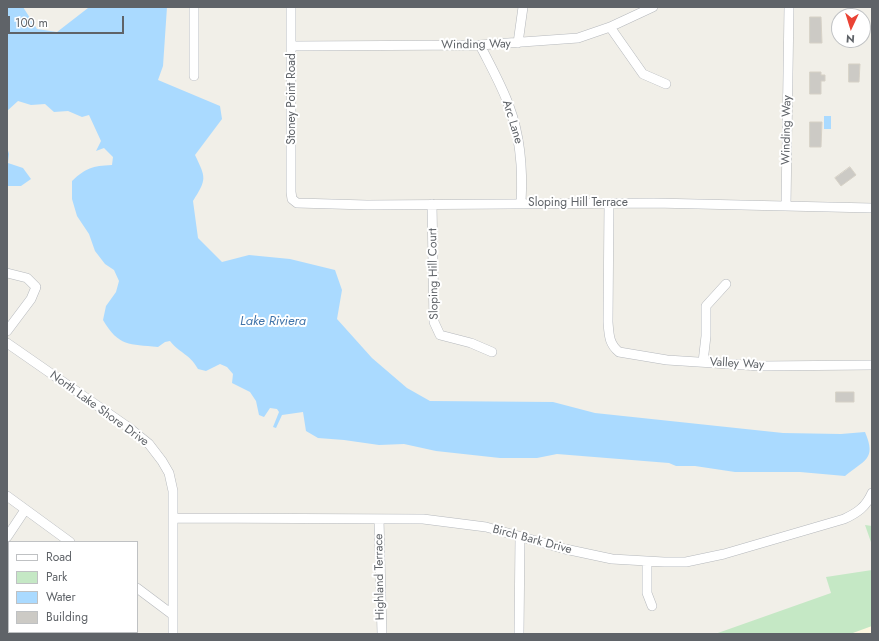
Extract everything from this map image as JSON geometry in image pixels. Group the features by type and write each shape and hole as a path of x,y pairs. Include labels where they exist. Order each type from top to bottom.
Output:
{"street":[{"path":"194,7 194,76"},
{"name":"Stoney Point Road","path":"291,192 292,7"},
{"path":"518,44 522,7"},
{"name":"Winding Way","path":"292,46 518,44 578,38 653,7"},
{"name":"Winding Way","path":"786,206 789,7"},
{"path":"610,26 643,74 666,84"},
{"name":"Arc Lane","path":"480,45 509,106 515,125 521,150 521,203"},
{"name":"Sloping Hill Terrace","path":"291,192 292,199 297,203 367,205 609,203 872,208"},
{"name":"Valley Way","path":"609,203 610,340 613,347 619,352 667,360 760,366 872,365"},
{"name":"Sloping Hill Court","path":"432,204 434,322 436,330 440,335 449,339 471,344 492,352"},
{"path":"7,273 27,278 36,287 31,299 7,331"},
{"path":"703,362 706,336 706,306 726,284"},
{"name":"North Lake Shore Drive","path":"7,343 128,427 149,444 169,473 173,491 174,518 173,634"},
{"name":"Birch Bark Drive","path":"174,518 423,519 460,523 612,559 647,562 686,562 724,554 844,519 856,514 868,501 872,493"},
{"path":"7,496 69,541"},
{"path":"7,537 25,510"},
{"name":"Highland Terrace","path":"379,519 382,634"},
{"path":"519,634 520,537"},
{"path":"647,562 647,593 652,606"},
{"path":"138,589 173,615"}],"shaded area":[{"path":"871,626 872,634 850,634"}],"green space":[{"path":"865,525 872,526 872,545"},
{"path":"872,570 872,626 850,634 715,634 831,593 826,577"}],"water":[{"name":"Lake Riviera","path":"7,7 23,7 37,29 57,32 88,8 167,7 163,66 158,80 220,106 222,119 195,155 203,174 203,183 193,201 198,238 222,262 249,255 290,259 335,270 342,290 337,319 372,358 407,388 430,401 553,402 595,413 783,433 841,434 865,432 870,448 867,458 845,476 800,472 735,472 695,466 676,466 669,463 557,454 537,458 500,458 436,451 404,444 379,445 318,438 306,431 303,412 282,415 276,428 273,427 279,412 277,409 270,408 264,417 259,415 256,401 250,392 232,383 233,374 227,367 220,364 206,371 198,369 188,357 177,349 170,341 165,342 158,347 132,344 120,340 114,335 103,320 106,306 116,292 119,281 114,270 105,264 95,251 89,234 77,216 72,199 72,181 81,173 90,168 112,165 113,157 104,148 96,151 101,141 89,115 82,117 68,111 54,112 45,104 31,105 18,101 7,111"},
{"path":"824,116 831,116 831,129 824,129"},
{"path":"7,147 9,154 8,163 23,168 31,179 21,186 7,186"}],"building":[{"path":"810,17 821,17 822,43 810,43"},
{"path":"849,64 860,64 859,82 849,82"},
{"path":"810,72 821,72 821,75 825,75 825,81 821,81 821,94 810,94"},
{"path":"810,122 822,122 821,147 810,147"},
{"path":"850,167 856,175 841,186 835,178"},
{"path":"836,392 854,392 854,402 836,402"}]}
